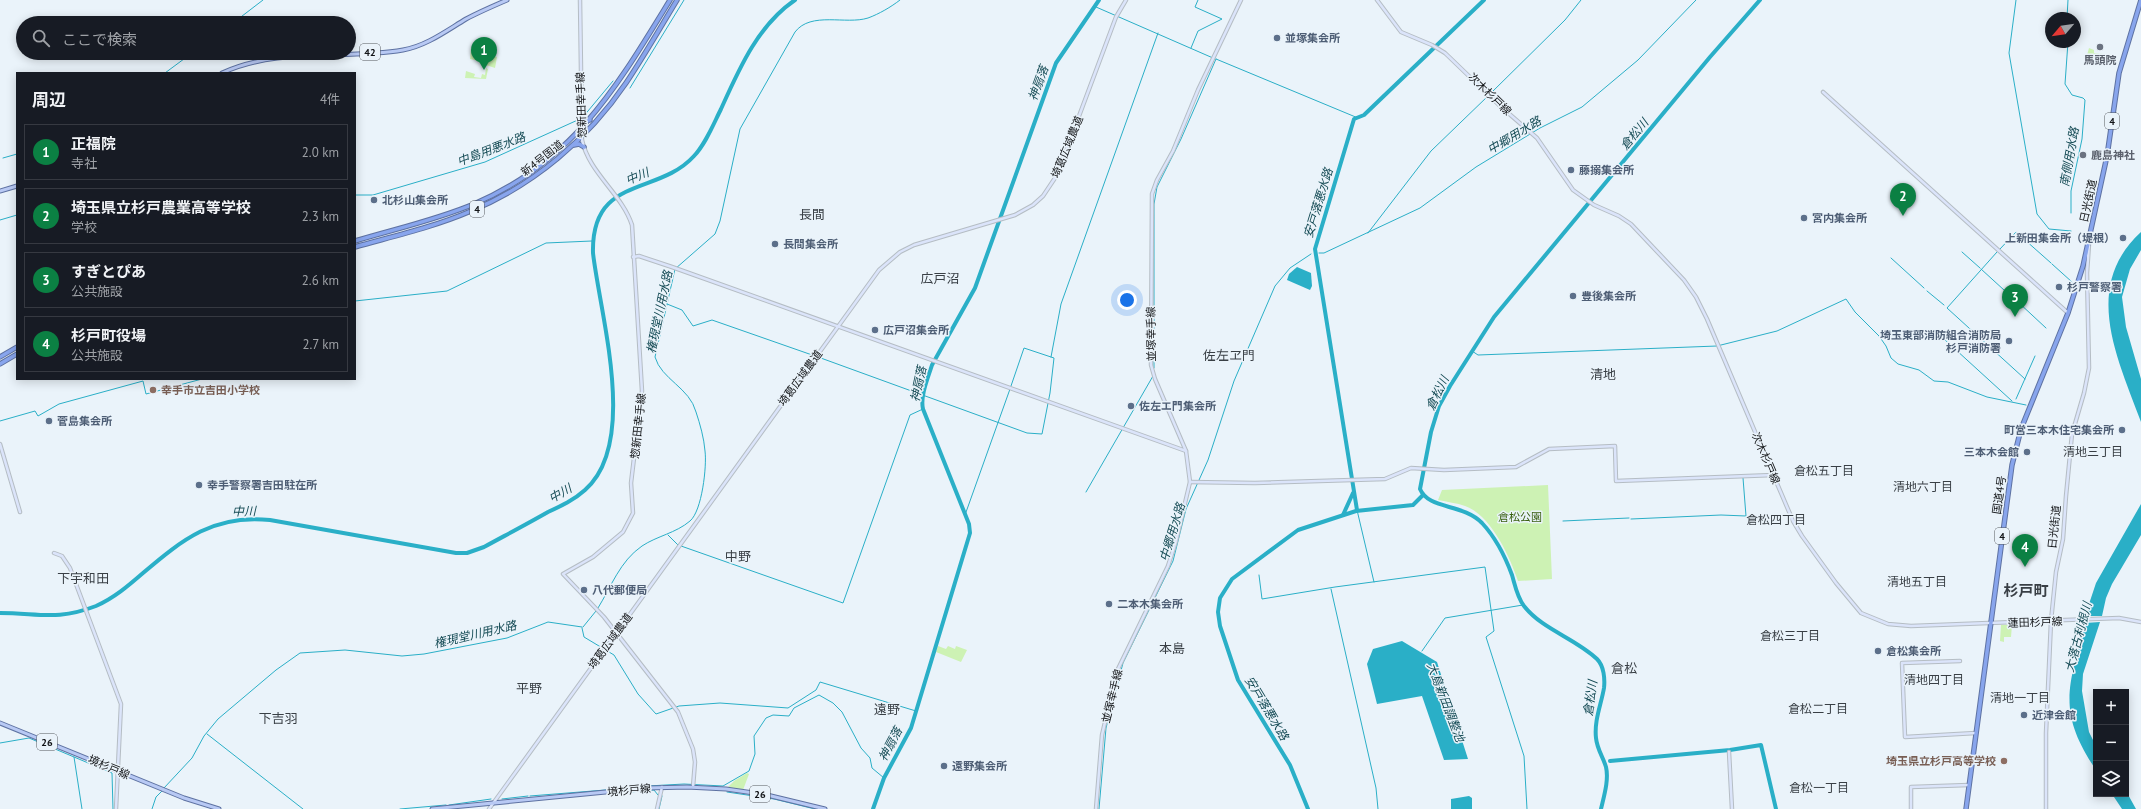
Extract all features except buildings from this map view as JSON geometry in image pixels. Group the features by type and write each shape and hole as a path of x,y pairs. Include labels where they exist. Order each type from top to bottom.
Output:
{"highway":[{"name":"新4号国道","path":"356,241 444,215 491,195 541,164 590,120 621,80 670,0"},
{"name":"新4号国道","path":"356,247 440,222 482,207 536,175 582,137 607,108 626,83 677,0"},
{"name":"日光街道","path":"2083,266 2109,149 2119,73 2141,0"},
{"path":"580,115 584,120 590,120"},
{"path":"573,145 579,144 584,147"},
{"name":"国道4号","path":"1966,809 2010,478 2017,444 2028,410 2068,312 2083,266"},
{"path":"0,357 16,348"},
{"path":"0,364 16,355"}],"main road":[{"name":"42","path":"356,53 406,50 428,42 477,13 507,0"},
{"name":"惣新田幸手線","path":"580,0 580,115 582,137 584,147 610,190 623,207 632,225 633,257 641,346 642,391 631,483 633,513 622,532 593,557 563,574 616,632 682,718 694,755 693,787"},
{"name":"埼葛広域農道","path":"489,809 876,274 900,252 927,240 1015,215 1033,205 1043,196 1057,175 1116,17 1126,0"},
{"name":"並塚幸手線","path":"1096,809 1102,735 1117,671 1168,566 1176,541 1190,482 1186,451 1155,379 1151,365 1152,194 1157,180 1173,151 1198,90 1241,0"},
{"name":"次木杉戸線","path":"1377,0 1401,32 1437,48 1463,69 1499,105 1537,138 1568,185 1584,199 1619,216 1631,224 1684,280 1702,308 1802,536 1852,603 1864,615 1894,625 1991,624"},
{"name":"42","path":"225,72 266,60"},
{"path":"1823,92 2068,312"},
{"path":"0,191 16,186"},
{"name":"日光街道","path":"2046,809 2046,733 2051,621 2056,572 2063,539 2073,432 2084,393 2089,368 2087,273 2089,243"},
{"path":"633,257 639,256 660,263 1186,451"},
{"path":"2081,273 2087,273 2083,266"},
{"path":"0,444 20,512"},
{"path":"1190,482 1255,483 1385,479 1411,468 1444,470 1516,467 1549,449 1615,446 1616,481 1774,475"},
{"path":"54,553 62,556 68,564 121,704 116,809"},
{"name":"蓮田杉戸線","path":"1991,624 2119,618 2141,622"},
{"path":"1960,661 1902,663 1905,737 1976,733"},
{"name":"境杉戸線","path":"0,723 184,798 219,809"},
{"path":"1730,752 1732,809"},
{"path":"1911,809 1911,787 1969,785"},
{"path":"657,809 662,787"},
{"name":"境杉戸線","path":"432,809 662,787 693,787 767,795 825,809"}],"green space":[{"path":"479,45 482,52 479,61 470,59 471,49"},
{"path":"2089,48 2094,50 2094,53 2113,55 2112,60 2086,59"},
{"path":"486,54 497,57 495,68 483,64"},
{"path":"486,68 488,69 486,79 465,78 466,71 475,74 474,77 481,78 482,74 485,75"},
{"name":"倉松公園","path":"1548,485 1552,579 1518,581 1505,549 1491,527 1483,518 1465,506 1438,500 1442,490"},
{"path":"2001,625 2012,625 2011,637 2004,637 2004,642 2000,641"},
{"path":"938,646 946,649 948,646 955,649 956,646 967,650 961,662 936,652"},
{"path":"747,773 749,774 743,790 727,788 734,781"}],"water":[{"path":"2141,232 2141,250 2130,269 2122,297 2126,327 2141,379 2141,422 2115,349 2110,324 2109,300 2112,276 2123,253"},
{"path":"1297,267 1311,273 1312,286 1310,290 1287,280 1289,274"},
{"path":"2141,504 2141,535 2112,584 2106,598 2102,616 2085,616 2096,583"},
{"path":"2100,622 2083,674 2082,691 2089,732 2093,740 2093,765 2083,749 2075,731 2071,714 2070,698 2074,665 2085,623"},
{"name":"大島新田調整池","path":"1402,641 1437,662 1468,759 1444,760 1422,696 1377,704 1367,664 1373,649"},
{"path":"1469,796 1472,798 1472,809 1451,809 1451,799"},
{"path":"2129,796 2136,809 2122,809 2114,797"}],"waterway":[{"path":"242,16 263,0"},
{"name":"中島用悪水路","path":"630,88 684,0"},
{"name":"中川","path":"0,613 59,615 82,611 96,606 132,583 186,540 216,525 232,521 250,519 270,520 456,553 467,553 484,547 581,494 601,469 610,442 613,411 612,377 608,343 593,253 595,228 603,211 615,199 629,190 663,177 679,168 694,156 709,134 735,79 760,35 770,22 795,0"},
{"name":"権現堂川用水路","path":"598,608 622,567 634,552 642,546 679,529 690,521 698,508 701,498 705,458 702,431 693,404 688,396 663,372 655,357 675,269 715,234 720,221 740,129 795,32 802,26 819,20 859,20 868,18 885,10 900,0"},
{"name":"神扇落","path":"873,809 884,778 911,728 970,533 969,524 923,409 922,404 925,387 932,365 975,288 1056,63 1099,0"},
{"path":"1191,48 1198,31 1222,19 1195,7 1198,0"},
{"name":"安戸落悪水路","path":"1357,510 1315,249 1354,119 1364,115 1484,0"},
{"path":"1490,94 1565,20 1581,0"},
{"name":"中郷用水路","path":"1319,253 1324,253 1420,208 1476,167 1540,128 1582,107 1638,60 1696,0"},
{"name":"倉松川","path":"1601,809 1606,788 1607,772 1598,746 1596,732 1597,719 1604,688 1603,669 1597,659 1579,645 1540,621 1524,606 1518,595 1512,575 1503,554 1492,535 1482,523 1465,512 1438,504 1424,496 1420,489 1431,432 1439,406 1494,317 1710,57 1760,0"},
{"path":"2016,0 2009,53 2037,214 2049,229 2071,231"},
{"name":"南側用水路","path":"2067,12 2068,0"},
{"path":"1096,7 1213,58"},
{"path":"1051,357 1061,304 1158,33"},
{"name":"南側用水路","path":"2068,48 2065,84 2072,95 2085,100 2082,139 2071,191 2071,213"},
{"path":"1216,59 1358,118"},
{"path":"1154,368 1154,204 1157,187 1181,139 1216,59"},
{"path":"166,72 183,60"},
{"name":"中島用悪水路","path":"583,117 613,81"},
{"path":"1368,233 1431,151 1488,96"},
{"name":"中島用悪水路","path":"356,195 373,195 485,162 580,119"},
{"path":"3,158 16,154"},
{"name":"中島用悪水路","path":"0,220 16,215"},
{"path":"2000,249 2016,232 2051,263"},
{"path":"356,301 447,291 546,243 592,241"},
{"path":"1962,252 1980,268"},
{"path":"1997,252 1947,308 2025,379"},
{"name":"中郷用水路","path":"1099,809 1106,728 1123,663 1173,561 1186,509 1208,460 1234,381 1275,286 1290,268 1311,254"},
{"path":"1891,258 1924,288"},
{"path":"2052,264 2072,282"},
{"path":"1981,269 2016,301"},
{"path":"1927,291 1944,305"},
{"path":"1472,351 1478,355 1717,346 1777,331 1846,299 1855,312 1879,336 1886,346 1891,358 1898,364 1919,370 1934,381 1948,382 1987,397 2026,405"},
{"path":"2018,302 2046,328"},
{"path":"667,304 682,310 693,326 712,320 815,356"},
{"path":"1944,339 2012,401"},
{"path":"818,357 1027,433 1042,434 1050,393 1054,358 1024,348 1011,386"},
{"path":"2016,399 2035,356"},
{"path":"1086,492 1153,376"},
{"path":"0,421 35,411 38,416 59,404 143,381 146,394 198,380"},
{"path":"965,515 1010,389"},
{"path":"681,546 843,603 910,415 923,409"},
{"path":"1631,519 1721,515 1746,516 1743,478"},
{"name":"安戸落悪水路","path":"1343,515 1353,493"},
{"name":"安戸落悪水路","path":"1308,809 1290,765 1238,680 1220,626 1218,612 1220,598 1232,579 1298,530 1356,511 1413,505 1423,495"},
{"path":"1357,510 1374,582"},
{"path":"1563,521 1629,518"},
{"path":"668,535 678,545"},
{"path":"1259,575 1262,599 1335,587 1485,567 1494,631 1486,637 1524,756 1527,809"},
{"path":"1331,589 1376,788 1378,809"},
{"path":"1422,651 1445,618 1523,605"},
{"name":"権現堂川用水路","path":"583,627 596,611"},
{"name":"権現堂川用水路","path":"164,788 192,758 204,736 218,719 276,670 300,653 345,650 402,656 424,654 507,638 548,622 582,627"},
{"path":"582,628 584,637 614,655 638,694 656,714 679,706 720,703 788,708 816,690 820,682 916,711"},
{"path":"648,786 684,784 723,786 749,771 755,754 754,736 766,718 773,715 789,716 794,708 819,695 833,703 842,712 861,748 870,758 872,768 884,778"},
{"path":"207,734 303,809"},
{"path":"0,743 29,738 112,773 113,809"},
{"path":"1610,761 1730,750 1761,745 1776,809"},
{"path":"74,757 82,809"},
{"path":"530,796 643,787"},
{"path":"630,792 654,790 658,795"},
{"name":"権現堂川用水路","path":"152,809 156,797 162,791"},
{"path":"727,792 774,799 815,809"},
{"path":"502,799 528,796"},
{"path":"659,809 662,796"},
{"path":"449,805 491,799"},
{"path":"400,809 446,805"}],"place":[{"name":"並塚集会所","path":"1277,38"},
{"name":"馬頭院","path":"2100,47"},
{"name":"正福院","path":"484,70"},
{"name":"鹿島神社","path":"2083,155"},
{"name":"藤搦集会所","path":"1571,170"},
{"name":"北杉山集会所","path":"374,200"},
{"name":"埼玉県立杉戸農業高等学校","path":"1903,216"},
{"name":"宮内集会所","path":"1804,218"},
{"name":"上新田集会所（堤根）","path":"2123,238"},
{"name":"長間集会所","path":"775,244"},
{"name":"杉戸警察署","path":"2059,287"},
{"name":"豊後集会所","path":"1573,296"},
{"name":"すぎとぴあ","path":"2015,317"},
{"name":"広戸沼集会所","path":"875,330"},
{"name":"埼玉東部消防組合消防局 杉戸消防署","path":"2009,341"},
{"name":"幸手市立吉田小学校","path":"153,390"},
{"name":"佐左エ門集会所","path":"1131,406"},
{"name":"菅島集会所","path":"49,421"},
{"name":"町営三本木住宅集会所","path":"2122,430"},
{"name":"三本木会館","path":"2027,452"},
{"name":"幸手警察署吉田駐在所","path":"199,485"},
{"name":"杉戸町役場","path":"2025,567"},
{"name":"八代郵便局","path":"584,590"},
{"name":"二本木集会所","path":"1109,604"},
{"name":"倉松集会所","path":"1878,651"},
{"name":"近津会館","path":"2024,715"},
{"name":"埼玉県立杉戸高等学校","path":"2004,761"},
{"name":"遠野集会所","path":"944,766"}],"district":[{"name":"長間","path":"812,214"},
{"name":"広戸沼","path":"940,278"},
{"name":"佐左ヱ門","path":"1229,355"},
{"name":"清地","path":"1603,374"},
{"name":"清地三丁目","path":"2093,451"},
{"name":"倉松五丁目","path":"1824,470"},
{"name":"清地六丁目","path":"1923,486"},
{"name":"倉松四丁目","path":"1776,519"},
{"name":"中野","path":"738,556"},
{"name":"下宇和田","path":"83,578"},
{"name":"清地五丁目","path":"1917,581"},
{"name":"杉戸町","path":"2026,590"},
{"name":"倉松三丁目","path":"1790,635"},
{"name":"本島","path":"1172,648"},
{"name":"倉松","path":"1624,668"},
{"name":"清地四丁目","path":"1934,679"},
{"name":"平野","path":"529,688"},
{"name":"清地一丁目","path":"2020,697"},
{"name":"倉松二丁目","path":"1818,708"},
{"name":"遠野","path":"887,709"},
{"name":"下吉羽","path":"278,718"},
{"name":"倉松一丁目","path":"1819,787"}],"water label":[{"name":"大落古利根川","path":"2078,637"}]}
